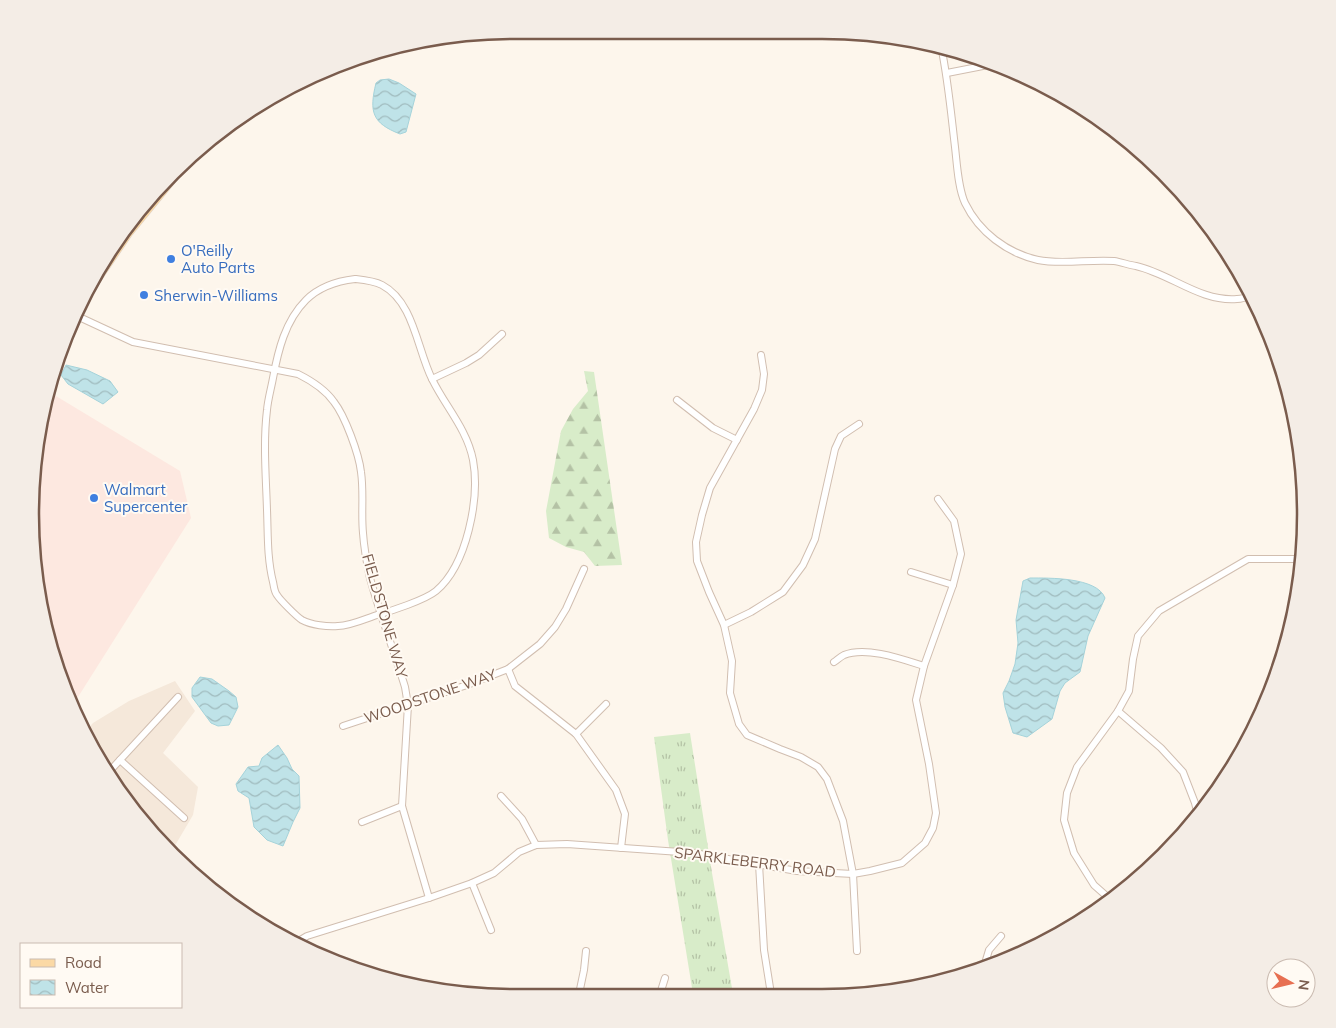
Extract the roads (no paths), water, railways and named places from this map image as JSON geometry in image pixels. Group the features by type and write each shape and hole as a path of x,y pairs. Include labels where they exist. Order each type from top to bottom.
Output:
{"street":[{"path":"943,55 947,73 958,176 965,202 977,224 996,241 1018,254 1039,260 1115,262 1141,267 1215,298 1238,299 1244,297"},
{"path":"947,73 981,66"},
{"path":"355,280 368,281 382,285 397,297 408,314 432,379 464,433 473,460 474,492 464,547 448,578 434,592 412,603 340,626 321,626 302,620 276,594 268,563 265,444 267,410 275,369 280,345 297,310 307,298 330,284 355,280"},
{"name":"FIELDSTONE WAY","path":"81,318 133,342 298,374 311,380 334,402 357,451 362,472 363,534 370,578 405,687 408,704 402,806 428,898"},
{"path":"432,379 479,355 502,334"},
{"path":"761,355 764,374 762,390 710,488 696,542 697,562 724,624 732,661 730,693 739,724 748,735 801,757 818,767 827,779 843,821 853,874 857,951"},
{"path":"677,400 713,428 737,440"},
{"path":"724,624 751,612 783,592 803,565 815,539 835,449 841,436 860,424"},
{"name":"SPARKLEBERRY ROAD","path":"302,939 472,883 494,873 518,852 536,845 567,844 694,853 797,870 853,874 902,862 925,843 933,828 936,813 929,764 916,700 924,666 954,585 961,554 954,520 938,499"},
{"path":"1105,895 1094,885 1074,853 1064,820 1067,793 1077,767 1118,712 1128,691 1138,636 1159,611 1248,559 1295,559"},
{"name":"WOODSTONE WAY","path":"343,726 467,685 508,669 540,644 554,627 566,609 584,569"},
{"path":"911,572 954,585"},
{"path":"834,662 843,655 860,652 891,655 924,666"},
{"path":"508,669 515,686 576,734 616,790 625,814 621,848"},
{"path":"113,768 178,697"},
{"path":"576,734 606,704"},
{"path":"1118,712 1161,748 1182,772 1196,807"},
{"path":"120,760 184,818"},
{"path":"502,796 522,818 536,845"},
{"path":"362,822 402,806"},
{"path":"759,864 764,950 770,989"},
{"path":"472,883 491,930"},
{"path":"985,960 989,950 1001,936"},
{"path":"580,989 586,951"},
{"path":"662,989 665,978"}],"water":[{"path":"389,79 416,94 406,132 400,134 378,121 373,109 376,83 380,80"},
{"path":"66,365 87,370 110,381 118,392 103,404 68,384 61,375"},
{"path":"1030,578 1083,582 1100,591 1105,598 1088,636 1080,672 1065,683 1060,691 1052,719 1027,737 1013,733 1003,693 1015,664 1018,643 1016,620 1023,581"},
{"path":"200,677 212,679 236,697 238,707 229,725 218,726 211,723 192,697 192,688"},
{"path":"278,745 292,769 299,776 300,808 283,846 267,840 254,827 249,798 238,791 236,784 248,767 259,766 262,758"}],"place":[{"name":"O'Reilly Auto Parts","path":"171,259"},
{"name":"Sherwin-Williams","path":"144,295"},
{"name":"Walmart Supercenter","path":"94,498"}]}
